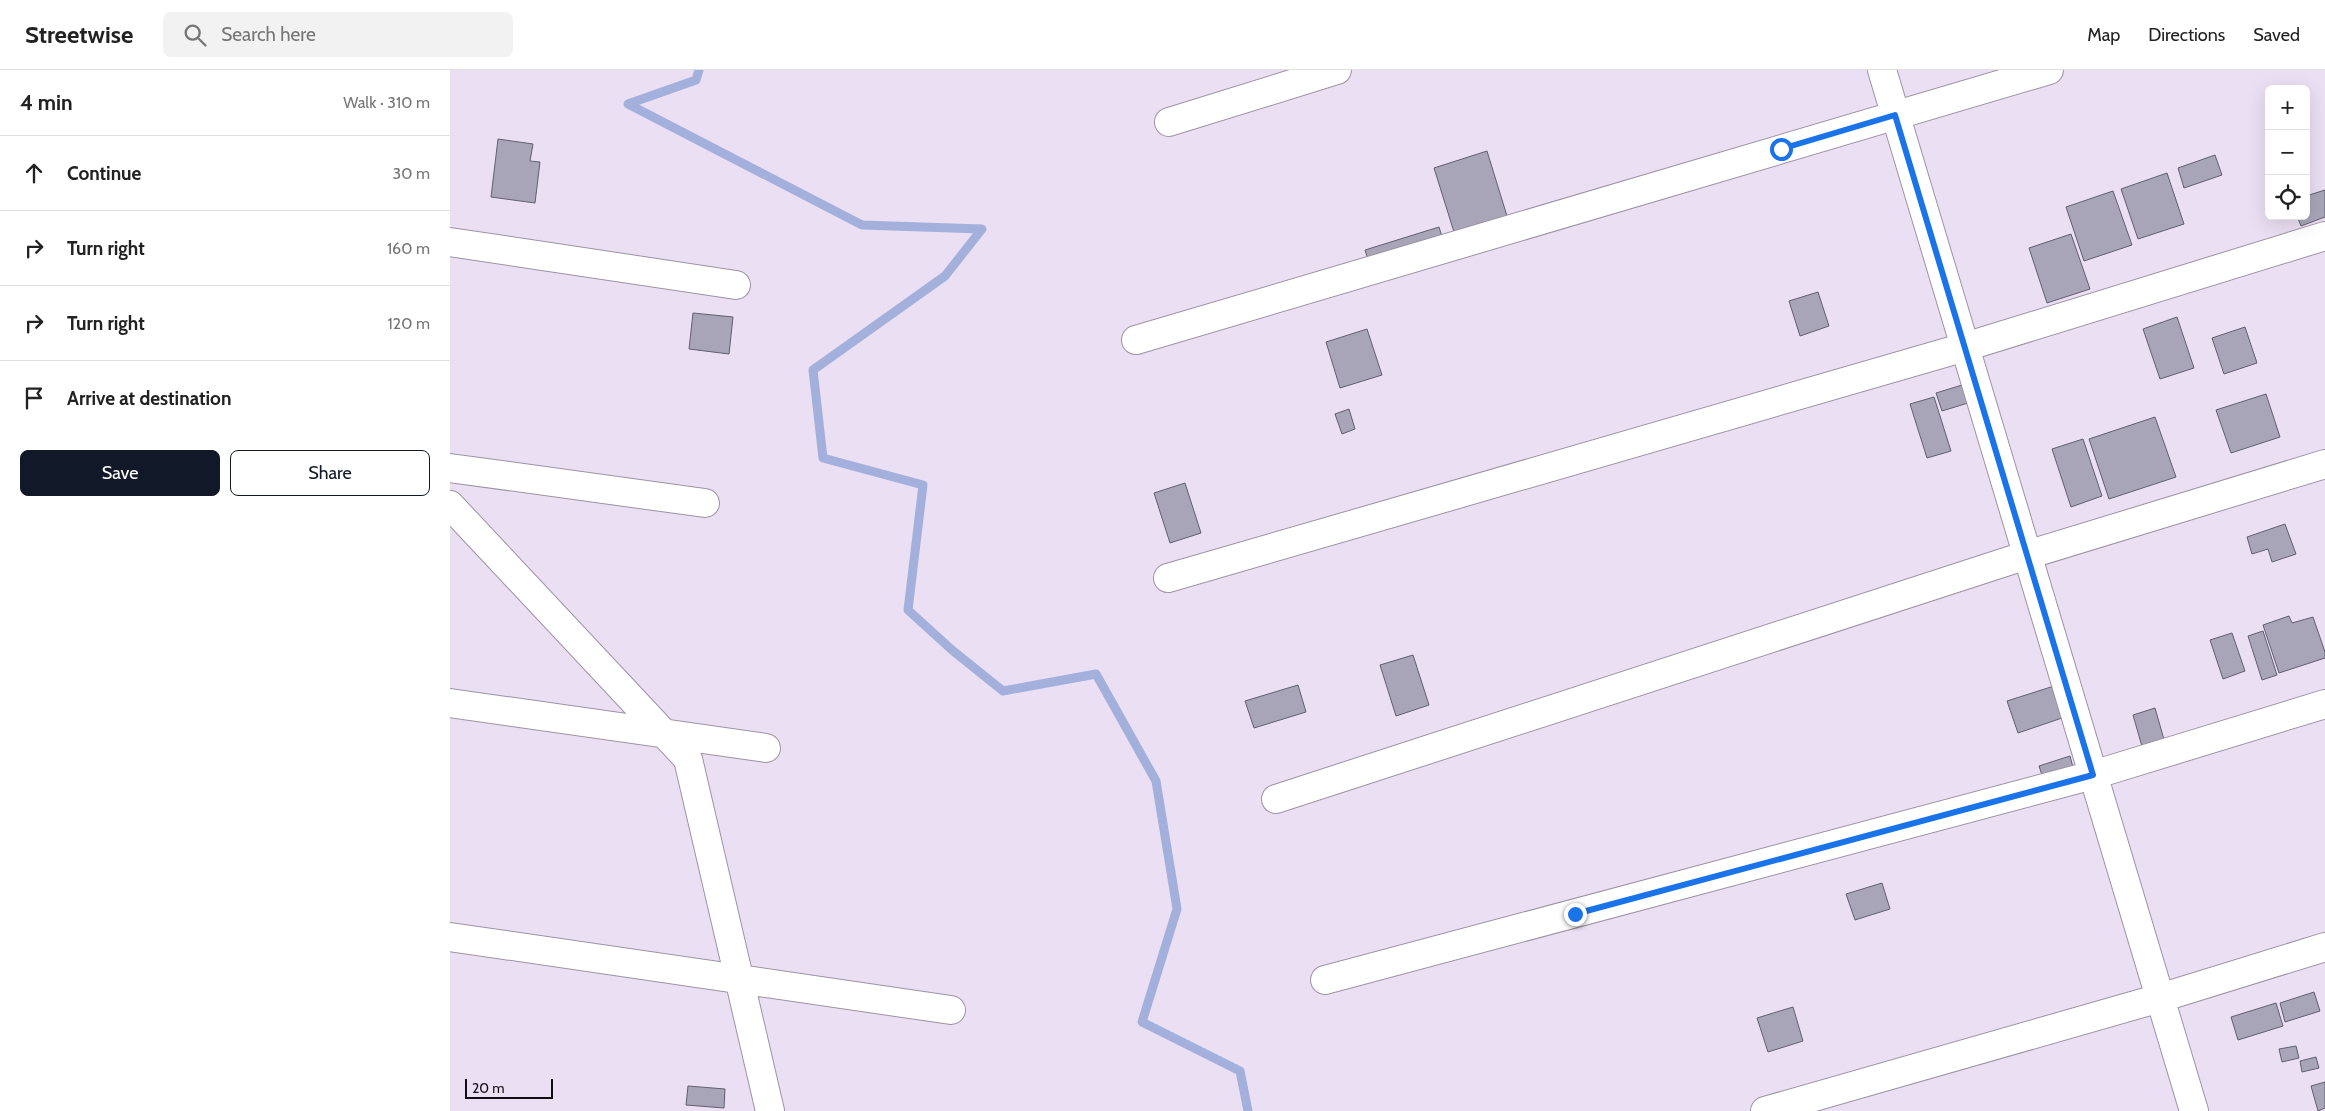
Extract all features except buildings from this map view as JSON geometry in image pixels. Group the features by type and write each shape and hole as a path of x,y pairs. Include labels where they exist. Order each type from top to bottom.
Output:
{"street":[{"path":"1169,122 1337,70"},
{"path":"1882,70 2194,1111"},
{"path":"1136,340 2049,70"},
{"path":"1168,578 1964,347 2325,236"},
{"path":"450,242 736,285"},
{"path":"1276,800 2027,555 2325,464"},
{"path":"450,468 705,503"},
{"path":"450,505 688,759 770,1111"},
{"path":"450,703 766,748"},
{"path":"1325,980 2093,775 2325,704"},
{"path":"450,937 951,1010"},
{"path":"1765,1111 2160,998 2325,947"}],"waterway":[{"path":"699,70 696,80 628,104 862,225 982,229 945,276 813,370 823,458 923,485 908,610 952,650 1003,691 1096,674 1156,781 1177,909 1142,1022 1240,1071 1248,1111"}],"route":[{"path":"1575,914 2093,775 1895,115 1781,149"}]}
